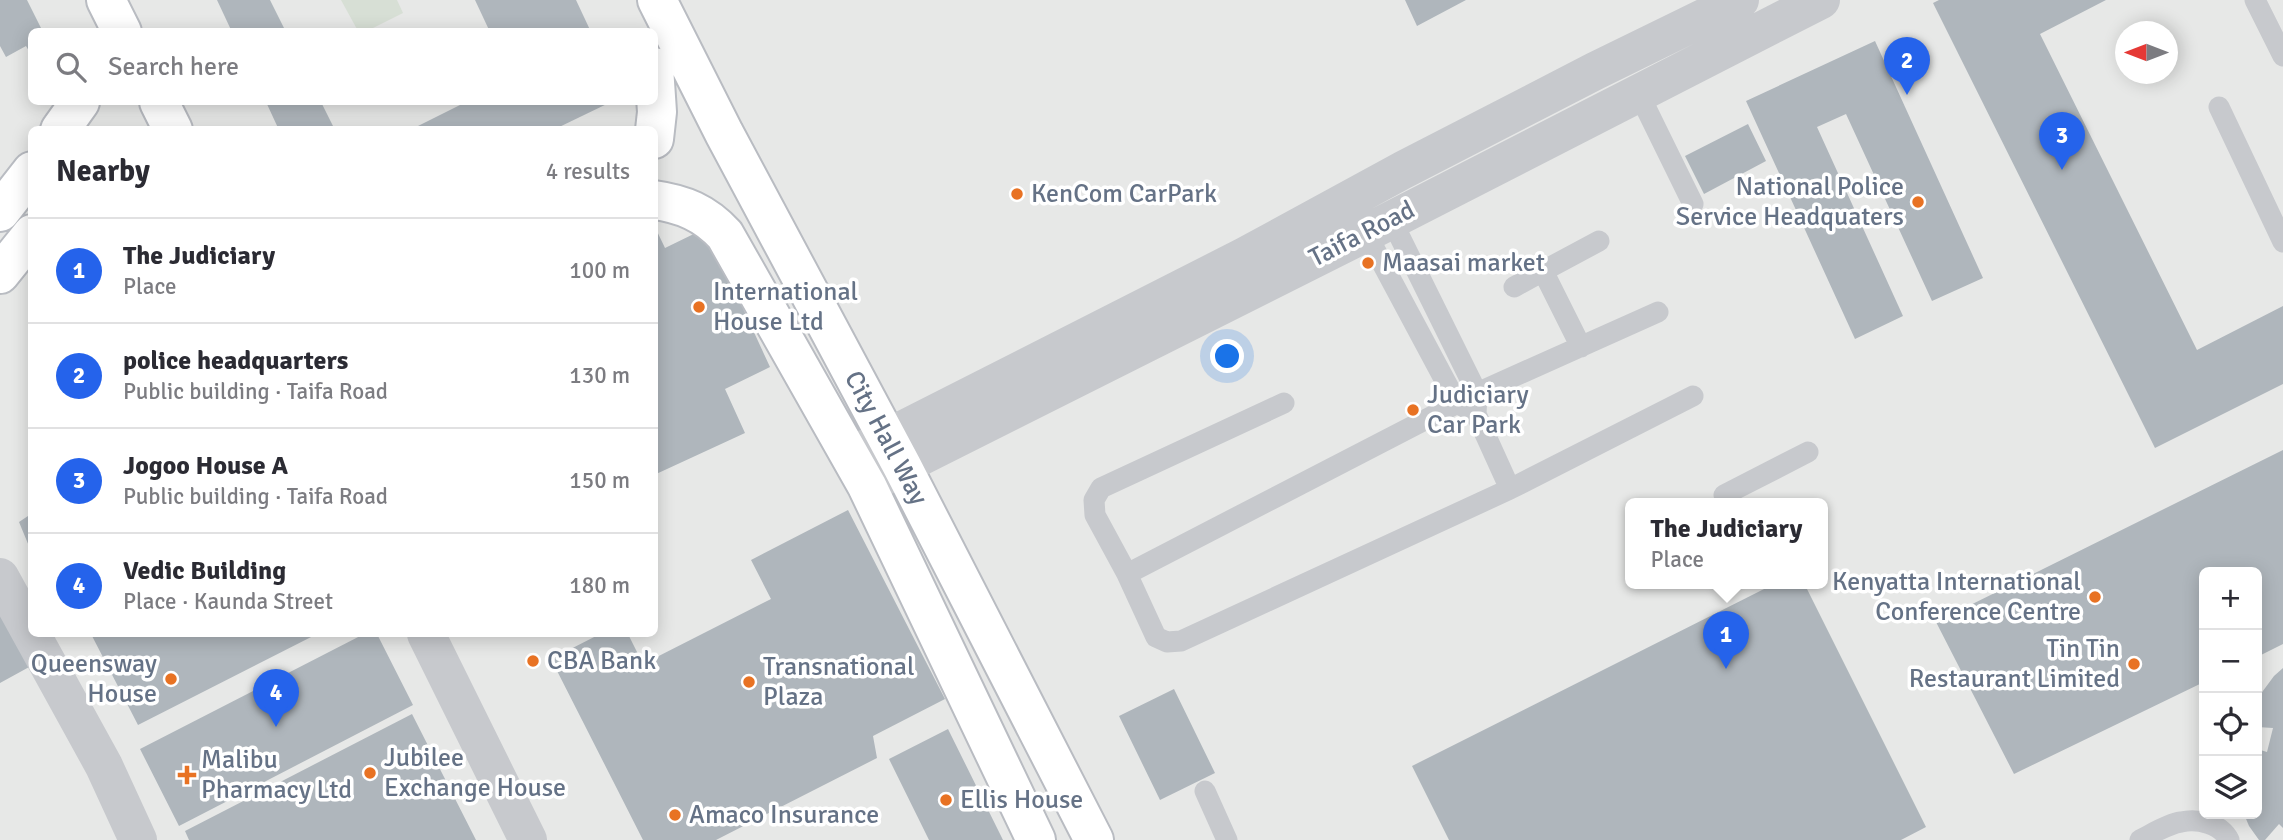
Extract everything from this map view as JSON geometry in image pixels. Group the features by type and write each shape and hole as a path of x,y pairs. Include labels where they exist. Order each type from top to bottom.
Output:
{"street":[{"path":"93,28 95,0"},
{"path":"106,0 120,28"},
{"path":"647,0 650,28"},
{"name":"City Hall Way","path":"657,0 1094,840"},
{"name":"Taifa Road","path":"859,471 1403,170 1740,0"},
{"name":"Taifa Road","path":"894,452 1379,226 1639,94 1772,11 1821,0"},
{"path":"63,126 77,105"},
{"path":"160,105 171,126"},
{"path":"655,126 657,105"},
{"path":"0,212 28,176"},
{"name":"City Hall Way","path":"658,201 677,204 701,214 724,234 859,471 1036,840"},
{"path":"0,274 28,239"},
{"path":"0,576 28,627"},
{"path":"33,637 104,766 138,840"},
{"path":"427,637 528,840"}],"lane":[{"path":"2255,0 2283,57"},
{"path":"1639,94 1693,204"},
{"path":"2219,107 2283,242"},
{"path":"1379,226 1470,403 1510,489"},
{"path":"1514,287 1599,241"},
{"path":"1542,271 1581,346"},
{"path":"1127,574 1581,346 1658,312"},
{"path":"1284,403 1101,488 1094,500 1095,515 1127,574 1156,637 1167,642 1181,641 1510,489 1693,396"},
{"path":"1724,495 1808,452"},
{"path":"1205,791 1227,840"},
{"path":"2140,840 2180,822 2204,822 2225,832 2229,840"}],"shaded area":[{"path":"0,0 2283,0 2283,840 0,840"},
{"path":"341,0 397,0 403,13 373,28 356,28"}],"building":[{"path":"0,0 27,0 41,28 28,28 28,49 26,46 6,57 0,46"},
{"path":"217,0 270,0 284,28 230,28"},
{"path":"475,0 576,0 589,28 488,28"},
{"path":"1405,0 1466,0 1417,26"},
{"path":"1939,0 2106,0 2040,34 2197,350 2283,306 2283,384 2155,448 1933,3"},
{"name":"National Police Service Headquaters","path":"1875,41 1983,278 1932,301 1846,114 1817,127 1903,316 1855,339 1746,101"},
{"path":"267,105 322,105 333,126 277,126"},
{"path":"460,105 605,105 561,126 418,126"},
{"path":"1748,124 1766,161 1704,194 1685,156"},
{"name":"International House Ltd","path":"706,228 770,367 725,389 745,433 658,473 658,233 665,248"},
{"name":"Kenyatta International Conference Centre","path":"2283,450 2283,644 2262,654 2262,567 2199,567 2199,684 2014,774 1936,622"},
{"name":"Transnational Plaza","path":"848,510 945,699 873,736 877,758 716,840 643,840 551,659 594,637 630,637 643,664 771,599 751,560"},
{"path":"28,516 28,544 19,522"},
{"path":"1764,589 1807,589 1926,827 1901,840 1449,840 1412,766"},
{"path":"0,610 31,666 0,683"},
{"name":"Queensway House","path":"93,637 311,637 138,725"},
{"path":"358,637 379,637 413,705 179,826 140,749"},
{"path":"2283,668 2283,828 2279,824 2265,840 2259,840 2246,819 2262,819 2262,750 2267,752 2273,728 2262,727 2262,692"},
{"path":"1174,689 1215,773 1160,800 1119,716"},
{"name":"Jubilee Exchange House","path":"412,714 476,840 189,840 185,831"},
{"name":"Ellis House","path":"948,729 1003,840 929,840 889,759"}],"place":[{"name":"police headquarters","path":"1907,95"},
{"name":"Jogoo House A","path":"2062,170"},
{"name":"KenCom CarPark","path":"1017,194"},
{"name":"National Police Service Headquaters","path":"1918,202"},
{"name":"Maasai market","path":"1368,263"},
{"name":"International House Ltd","path":"699,307"},
{"name":"Judiciary Car Park","path":"1413,410"},
{"name":"Kenyatta International Conference Centre","path":"2095,597"},
{"name":"CBA Bank","path":"533,661"},
{"name":"Tin Tin Restaurant Limited","path":"2134,664"},
{"name":"The Judiciary","path":"1726,669"},
{"name":"Queensway House","path":"171,679"},
{"name":"Transnational Plaza","path":"749,682"},
{"name":"Vedic Building","path":"276,727"},
{"name":"Jubilee Exchange House","path":"370,773"},
{"name":"Malibu Pharmacy Ltd","path":"187,775"},
{"name":"Ellis House","path":"946,800"},
{"name":"Amaco Insurance","path":"675,815"}]}
